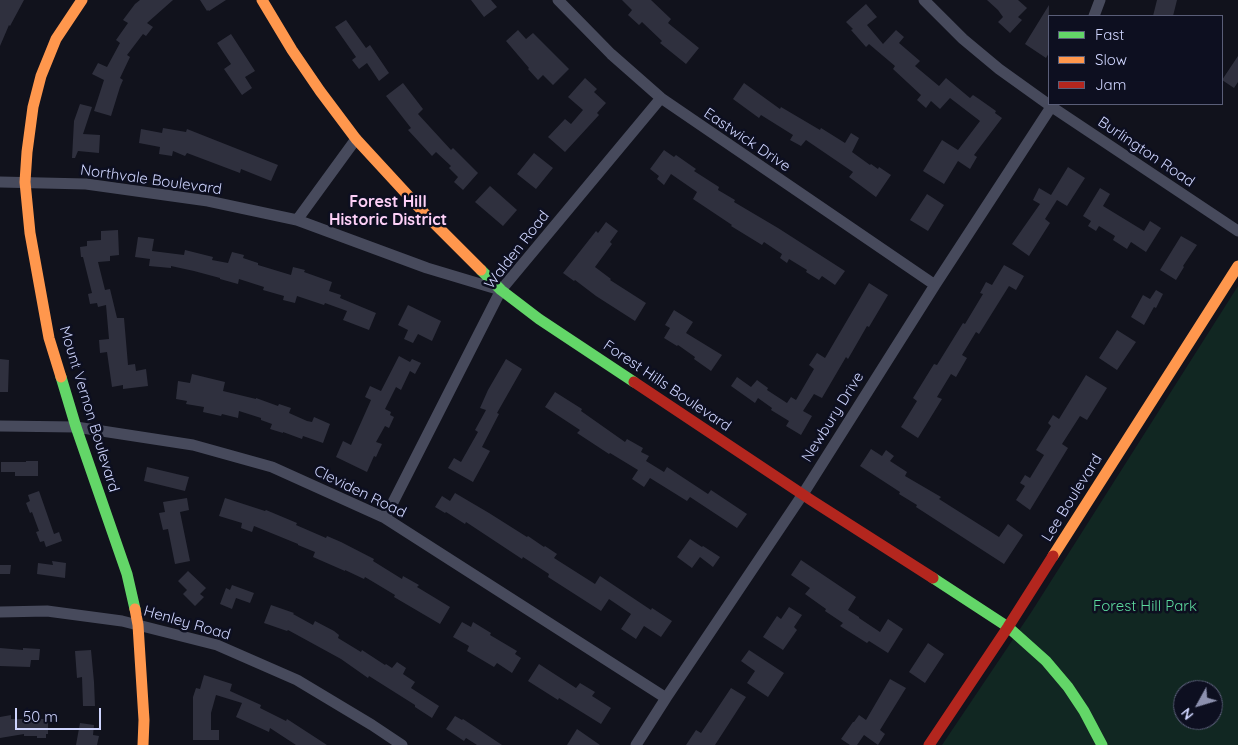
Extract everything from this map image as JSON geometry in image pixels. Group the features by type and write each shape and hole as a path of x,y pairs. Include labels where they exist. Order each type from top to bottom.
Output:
{"street":[{"name":"Mount Vernon Boulevard","path":"82,0 56,39 41,76 33,107 25,182 30,233 49,338 76,427 127,574 138,625 144,720 142,745"},
{"name":"Forest Hills Boulevard","path":"262,0 303,67 356,139 426,215 501,290 539,320 802,494 1008,627 1046,661 1068,687 1084,711 1102,745"},
{"name":"Eastwick Drive","path":"558,0 611,54 661,98 935,285"},
{"name":"Burlington Road","path":"924,0 963,39 999,69 1048,102"},
{"path":"1094,15 1100,0"},
{"name":"Walden Road","path":"385,518 501,290 661,98"},
{"name":"Burlington Road","path":"1053,105 1238,231"},
{"name":"Newbury Drive","path":"636,745 802,494 935,285 1053,105"},
{"path":"297,220 356,139"},
{"name":"Northvale Boulevard","path":"0,182 86,184 208,202 297,220 427,268 501,290"},
{"name":"Lee Boulevard","path":"929,745 1008,627 1238,266"},
{"name":"Cleviden Road","path":"0,426 76,427 193,445 272,467 385,518 666,698"},
{"name":"Henley Road","path":"0,612 47,611 122,621 217,645 297,680 402,745"}],"green space":[{"name":"Forest Hill Park","path":"1238,286 1238,745 942,745 1032,611"}],"building":[{"path":"0,0 24,0 9,25 0,46"},
{"path":"140,0 173,0 147,23 153,27 146,36 143,34 127,55 130,57 120,78 123,80 111,116 94,111 104,80 92,74 98,63 107,67 120,43 116,40 128,23 123,20"},
{"path":"200,0 226,0 207,11"},
{"path":"471,0 491,0 497,7 484,17"},
{"path":"622,0 651,0 671,19 668,23 699,48 686,64 660,43 662,41 642,22 639,25 628,15 632,10"},
{"path":"987,0 1018,0 1027,8 1018,17 1022,20 1010,33 998,22 1003,17"},
{"path":"1157,0 1177,0 1173,15 1153,15"},
{"path":"866,4 877,17 867,25 883,44 896,30 904,37 899,43 920,61 915,66 939,86 946,78 970,98 973,95 996,111 995,113 1002,118 974,155 977,157 970,169 958,161 944,184 923,171 942,140 958,150 980,121 950,98 940,109 931,101 926,108 917,100 921,95 893,69 895,66 869,44 866,47 846,22"},
{"path":"1049,5 1048,55 1046,58 1025,44"},
{"path":"346,20 366,48 370,45 389,73 379,81 367,63 359,69 352,60 356,57 335,27"},
{"path":"518,30 526,39 533,33 569,69 553,85 543,75 538,80 506,41"},
{"path":"231,34 255,71 245,77 252,88 242,95 224,69 231,64 217,43"},
{"path":"1238,56 1238,82 1234,88 1223,81"},
{"path":"585,78 597,89 594,92 606,103 597,113 599,115 565,152 548,137 565,119 571,124 583,110 568,97"},
{"path":"403,83 423,109 418,114 451,150 453,148 478,173 463,190 454,182 458,177 449,168 451,166 436,152 432,156 408,130 411,128 386,96"},
{"path":"744,83 780,109 781,107 845,143 851,133 859,138 852,152 870,165 878,169 879,167 891,175 876,197 849,177 853,172 806,140 801,146 790,140 793,135 761,115 759,118 733,99"},
{"path":"80,104 92,107 83,134 100,135 99,153 78,151 75,158 72,158 74,121"},
{"path":"163,128 186,132 187,129 278,165 271,181 241,169 240,173 187,153 185,156 173,151 172,156 159,154 160,147 139,143 141,129 162,133"},
{"path":"664,150 674,157 676,155 696,169 694,171 719,187 718,190 735,200 734,202 845,271 835,285 822,276 819,280 789,259 787,263 780,258 782,254 764,242 762,245 731,226 693,199 697,192 671,174 664,185 657,179 659,176 650,169"},
{"path":"534,153 553,168 536,189 517,174"},
{"path":"1068,167 1085,178 1067,206 1057,200 1045,219 1050,223 1029,256 1012,244 1040,204 1033,200 1039,188 1051,195"},
{"path":"490,186 517,210 503,226 475,202"},
{"path":"1100,188 1110,194 1103,206 1144,231 1150,221 1161,228 1146,252 1131,242 1127,249 1113,240 1115,236 1099,226 1096,231 1088,226 1091,221 1083,216"},
{"path":"927,194 944,205 928,231 910,220"},
{"path":"606,222 618,231 610,242 612,244 595,267 610,280 646,303 635,321 563,273 596,231 598,233"},
{"path":"118,230 119,255 110,256 110,261 98,262 105,290 110,289 117,318 124,318 128,365 135,364 136,371 146,369 148,386 123,389 123,385 112,387 107,352 100,353 99,340 109,339 106,305 98,307 97,303 90,304 88,294 92,293 83,257 81,257 80,247 87,246 87,241 101,240 101,231"},
{"path":"1181,236 1197,245 1176,280 1160,270"},
{"path":"138,237 154,239 152,251 184,255 185,250 213,257 212,260 228,263 232,252 244,255 243,258 258,263 258,265 291,275 293,267 305,270 304,272 332,282 329,291 341,295 340,298 376,313 369,330 343,320 347,311 325,303 324,305 297,296 295,303 283,300 284,296 263,290 264,287 239,279 238,284 171,266 171,268 149,266 150,259 135,257"},
{"path":"1004,265 1024,276 1016,290 1009,286 979,334 976,332 962,355 967,358 956,377 951,374 937,397 942,399 918,438 901,427 917,401 913,398 934,364 937,365 963,323 965,324 983,294 980,293 986,282 992,285"},
{"path":"869,283 888,295 848,359 846,357 822,398 814,394 803,411 812,416 801,435 786,426 789,421 771,410 772,408 758,398 755,403 731,386 737,377 751,387 757,380 768,388 767,390 787,403 791,397 796,400 814,369 809,365 817,353 825,358"},
{"path":"1156,290 1163,294 1144,325 1131,317 1143,295 1150,299"},
{"path":"408,305 441,321 432,341 418,334 413,343 404,339 408,330 398,325"},
{"path":"674,310 693,322 686,333 722,355 711,371 678,345 664,338 670,328 665,325"},
{"path":"1117,330 1136,342 1117,370 1099,358"},
{"path":"399,356 410,362 412,359 421,363 415,374 410,371 401,390 396,387 385,409 391,412 390,415 394,417 389,428 385,426 376,442 382,444 367,472 336,457 343,441 351,445 371,400 365,397 370,386 381,391"},
{"path":"0,359 9,360 8,392 0,392"},
{"path":"506,359 522,369 497,413 499,414 482,447 490,451 473,482 448,468 454,458 461,462 478,432 475,430 486,410 480,408"},
{"path":"192,374 225,382 223,391 256,398 278,406 279,404 291,408 289,413 307,421 312,422 314,417 330,424 323,443 303,436 302,439 270,429 272,424 261,420 261,418 239,411 238,418 222,414 221,416 203,412 204,407 186,404 187,401 176,399 178,381 190,383"},
{"path":"1086,375 1107,388 1087,420 1080,416 1062,444 1068,448 1030,510 1016,500 1025,486 1020,483 1025,475 1030,478 1044,455 1036,450 1051,426 1048,423 1053,415 1059,419"},
{"path":"555,392 582,409 581,411 625,442 627,439 643,448 641,452 649,456 646,461 664,472 667,467 708,494 711,490 747,514 737,528 690,497 687,501 650,478 644,487 632,479 638,470 577,433 580,430 545,407"},
{"path":"871,449 882,456 886,450 894,456 890,461 907,472 905,476 941,497 939,499 999,537 1008,524 1023,535 1004,564 916,507 917,505 899,494 900,492 860,466"},
{"path":"38,461 38,476 15,476 15,472 1,472 1,462"},
{"path":"147,467 189,477 185,491 144,481"},
{"path":"39,491 54,534 59,532 62,541 46,547 44,541 40,542 36,532 39,531 32,512 30,513 26,503 30,501 28,495"},
{"path":"455,493 545,546 557,554 554,558 595,584 600,576 651,610 652,608 672,621 661,637 644,626 636,639 621,629 631,614 609,599 601,611 548,577 549,574 523,557 522,559 466,522 465,524 435,507 442,496 450,501"},
{"path":"187,498 189,510 180,512 190,561 175,564 168,529 163,530 159,513 165,512 163,502"},
{"path":"225,498 266,510 326,538 327,536 341,542 374,559 373,561 402,579 403,576 419,585 417,587 450,607 440,624 394,597 395,595 365,577 364,579 313,557 315,552 254,526 252,532 241,528 242,523 219,516"},
{"path":"690,539 720,557 713,567 700,557 692,568 677,557"},
{"path":"801,560 856,597 848,610 859,618 880,632 888,619 903,629 888,653 869,641 867,643 840,626 843,623 805,594 810,588 791,575"},
{"path":"52,561 66,563 65,578 37,574 38,563 53,565"},
{"path":"0,565 11,565 10,574 0,574"},
{"path":"188,571 206,588 200,594 204,597 195,606 183,594 187,590 178,581"},
{"path":"232,585 254,593 250,603 236,598 232,609 220,604 226,588 230,590"},
{"path":"271,605 294,613 313,625 315,621 334,631 339,635 338,638 361,652 362,650 385,665 392,668 397,662 406,668 403,674 415,682 411,688 439,706 432,718 415,707 415,705 369,676 368,678 341,659 288,630 264,623"},
{"path":"789,607 802,615 794,627 797,630 783,650 763,637 777,616 781,619"},
{"path":"462,622 471,627 473,622 517,651 515,654 521,658 512,673 497,663 494,667 467,651 469,646 453,637"},
{"path":"928,643 944,654 925,683 909,672"},
{"path":"0,648 40,649 39,660 31,660 30,667 0,666"},
{"path":"91,650 95,706 83,706 82,677 77,678 75,651"},
{"path":"749,650 784,673 768,697 747,683 755,671 741,661"},
{"path":"539,664 576,688 580,683 595,692 592,696 611,708 601,724 528,681"},
{"path":"204,675 232,684 230,691 261,705 260,708 286,721 287,719 327,745 296,745 270,728 269,732 236,717 242,703 216,695 211,713 211,730 219,730 219,740 193,740 193,697 196,688 200,689"},
{"path":"890,679 906,688 880,730 885,734 878,745 864,735 857,745 850,745 841,739 859,715 866,720"},
{"path":"731,688 746,697 715,745 686,745 696,730 701,733"},
{"path":"11,715 11,719 48,719 48,734 46,734 46,738 24,736 24,734 0,738 0,717"},
{"path":"455,716 463,719 502,745 477,745 466,738 464,741 446,729"},
{"path":"80,723 94,725 93,735 99,736 97,745 76,745"},
{"path":"577,729 600,745 567,745"}],"traffic: fast":[{"path":"481,270 501,290 539,319 634,382"},
{"path":"61,377 76,427 127,574 135,609"},
{"path":"933,578 1008,627 1046,661 1068,687 1084,711 1102,745"}],"traffic: slow":[{"path":"61,377 49,338 30,233 25,182 33,107 41,76 56,39 82,0"},
{"path":"262,0 292,50 356,139 426,215 481,270"},
{"path":"1053,556 1238,266"},
{"path":"135,609 138,625 144,720 143,745"}],"traffic: jam":[{"path":"634,382 811,500 933,578"},
{"path":"929,745 1053,556"}],"district":[{"name":"Forest Hill Historic District","path":"388,211"}]}
